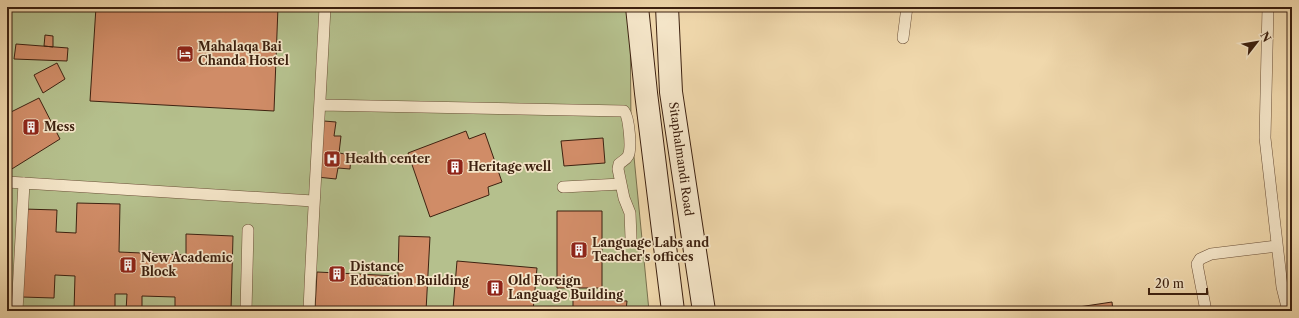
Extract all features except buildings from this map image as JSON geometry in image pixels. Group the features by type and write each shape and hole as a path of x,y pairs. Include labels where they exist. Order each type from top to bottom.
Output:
{"main road":[{"path":"637,7 646,93 674,311"},
{"name":"Sitaphalmandi Road","path":"667,7 671,92 704,311"}],"lane":[{"path":"309,311 325,7"},
{"path":"903,38 907,7"},
{"path":"1268,7 1265,138 1282,287 1289,307"},
{"path":"321,105 624,111 628,118 630,152 627,159 619,164 621,184 630,213 631,238"},
{"path":"7,182 314,202"},
{"path":"17,311 24,183"},
{"path":"563,187 621,184"},
{"path":"246,311 248,230"},
{"path":"1206,311 1197,264 1200,259 1211,254 1277,246"}],"green space":[{"path":"7,7 630,7 631,126 649,311 7,311"}],"place":[{"name":"Mahalaqa Bai Chanda Hostel","path":"185,54"},
{"name":"Mess","path":"31,127"},
{"name":"Health center","path":"332,159"},
{"name":"Heritage well","path":"455,167"},
{"name":"Language Labs and Teacher's offices","path":"579,250"},
{"name":"New Academic Block","path":"128,265"},
{"name":"Distance Education Building","path":"337,274"},
{"name":"Old Foreign Language Building","path":"495,288"}]}
